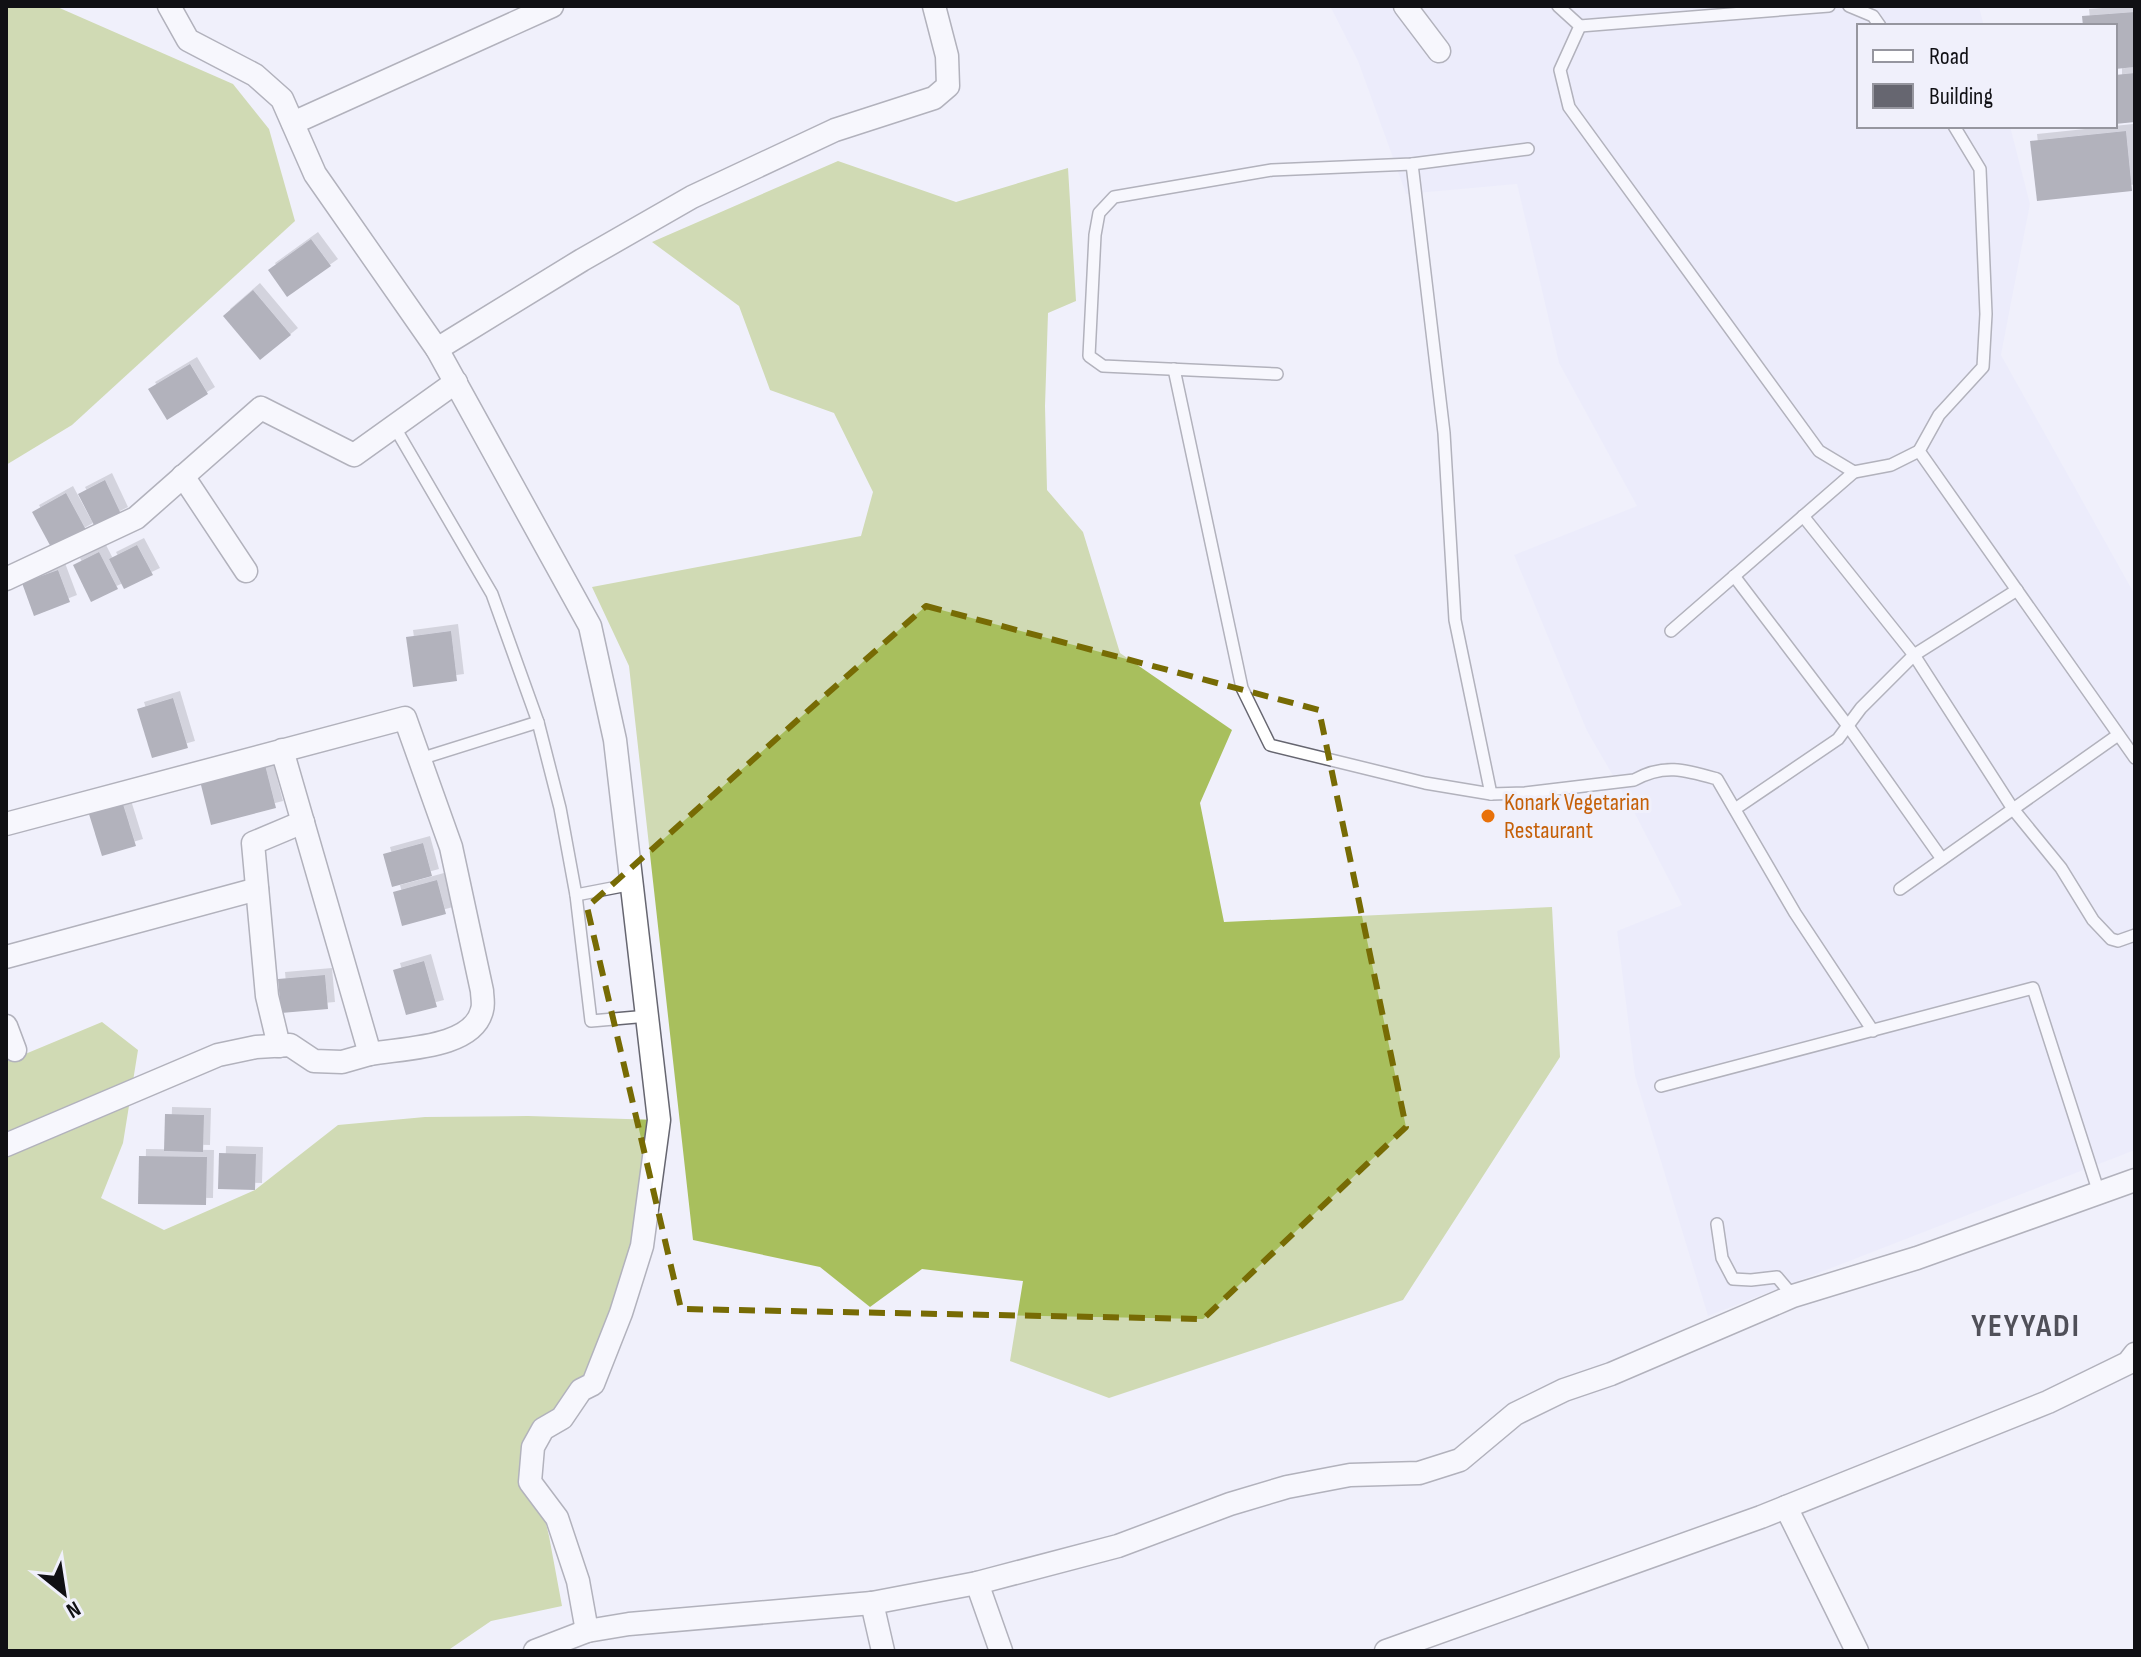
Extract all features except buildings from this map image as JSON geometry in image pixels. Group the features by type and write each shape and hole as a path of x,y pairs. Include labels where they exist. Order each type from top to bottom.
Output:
{"street":[{"path":"169,6 188,40 255,75 282,99 315,174 437,349 590,626 615,740 659,1120 642,1246 621,1313 593,1384 581,1390 562,1418 543,1429 533,1447 530,1482 557,1518 578,1581 587,1631"},
{"path":"293,123 552,6"},
{"path":"437,349 692,197 835,130 934,98 948,86 947,56 934,6"},
{"path":"1405,6 1439,51"},
{"path":"6,579 136,518 261,408 354,455 456,382"},
{"path":"183,476 246,571"},
{"path":"6,824 405,718 451,847 482,991 483,1009 475,1024 460,1035 436,1044 370,1054 342,1062 314,1061 290,1045 218,1055 6,1145"},
{"path":"282,750 370,1054"},
{"path":"279,1046 267,996 253,843 303,822"},
{"path":"6,957 257,889"},
{"path":"6,1026 15,1050"},
{"path":"535,1651 587,1631 629,1624 872,1603 977,1583 1118,1546 1230,1504 1287,1487 1350,1475 1419,1473 1460,1460 1515,1414 1564,1390 1611,1374 1793,1296 1917,1258 2135,1180"},
{"path":"1386,1651 1786,1507 2048,1402 2128,1363 2135,1354"},
{"path":"1786,1507 1857,1651"},
{"path":"977,1583 1001,1651"},
{"path":"872,1603 883,1651"}],"lane":[{"path":"1558,6 1580,26 1829,6"},
{"path":"1849,6 1873,16 1879,24"},
{"path":"1580,26 1560,70 1569,107 1819,451 1854,472"},
{"path":"1671,631 1854,472 1891,465 1919,451 1939,415 1983,367 1986,314 1980,169 1955,128"},
{"path":"1277,374 1103,366 1089,356 1095,235 1099,213 1114,197 1272,170 1412,164 1528,149"},
{"path":"1412,164 1444,433 1455,620 1491,794"},
{"path":"1174,369 1242,688 1270,745 1425,783 1491,794 1634,780 1648,772 1679,769 1717,779 1795,913 1873,1031"},
{"path":"394,426 492,594 538,722 560,808 576,895 591,1021 648,1016"},
{"path":"1919,451 2135,758"},
{"path":"1803,516 1914,655 2013,809 2061,868 2093,920 2111,939 2118,941 2135,935"},
{"path":"1734,576 1848,726 1942,859"},
{"path":"1735,809 1838,739 1861,708 1914,655 2017,590"},
{"path":"420,759 538,722"},
{"path":"1900,889 2118,735"},
{"path":"576,895 633,884"},
{"path":"1661,1086 2033,988 2099,1193"},
{"path":"1717,1224 1722,1258 1733,1279 1777,1277 1793,1296"}],"highlighted area":[{"path":"926,606 1319,710 1406,1127 1203,1319 681,1309 587,907"}],"shaded area":[{"path":"1330,6 1979,6 1984,24 1857,24 1857,128 2011,128 2030,204 2001,355 2135,595 2135,1150 1708,1316 1635,1076 1617,931 1682,905 1633,810 1587,731 1514,555 1637,506 1559,363 1517,184 1406,194 1358,61"}],"green space":[{"path":"6,6 55,6 233,84 269,129 295,221 72,425 6,465"},
{"path":"838,161 956,202 1068,168 1076,301 1048,313 1045,406 1047,490 1083,532 1120,653 1232,730 1200,803 1224,922 1552,907 1560,1057 1403,1300 1109,1398 1010,1361 1023,1281 922,1269 870,1307 820,1267 693,1240 629,666 592,587 861,536 873,492 834,413 770,390 739,306 652,242"},
{"path":"102,1022 138,1050 123,1143 101,1198 164,1230 255,1190 338,1125 425,1117 659,1120 642,1246 581,1390 532,1466 562,1606 491,1621 447,1651 6,1651 6,1062"}],"place":[{"name":"Konark Vegetarian Restaurant","path":"1488,816"}],"district":[{"name":"YEYYADI","path":"2026,1325"}]}
